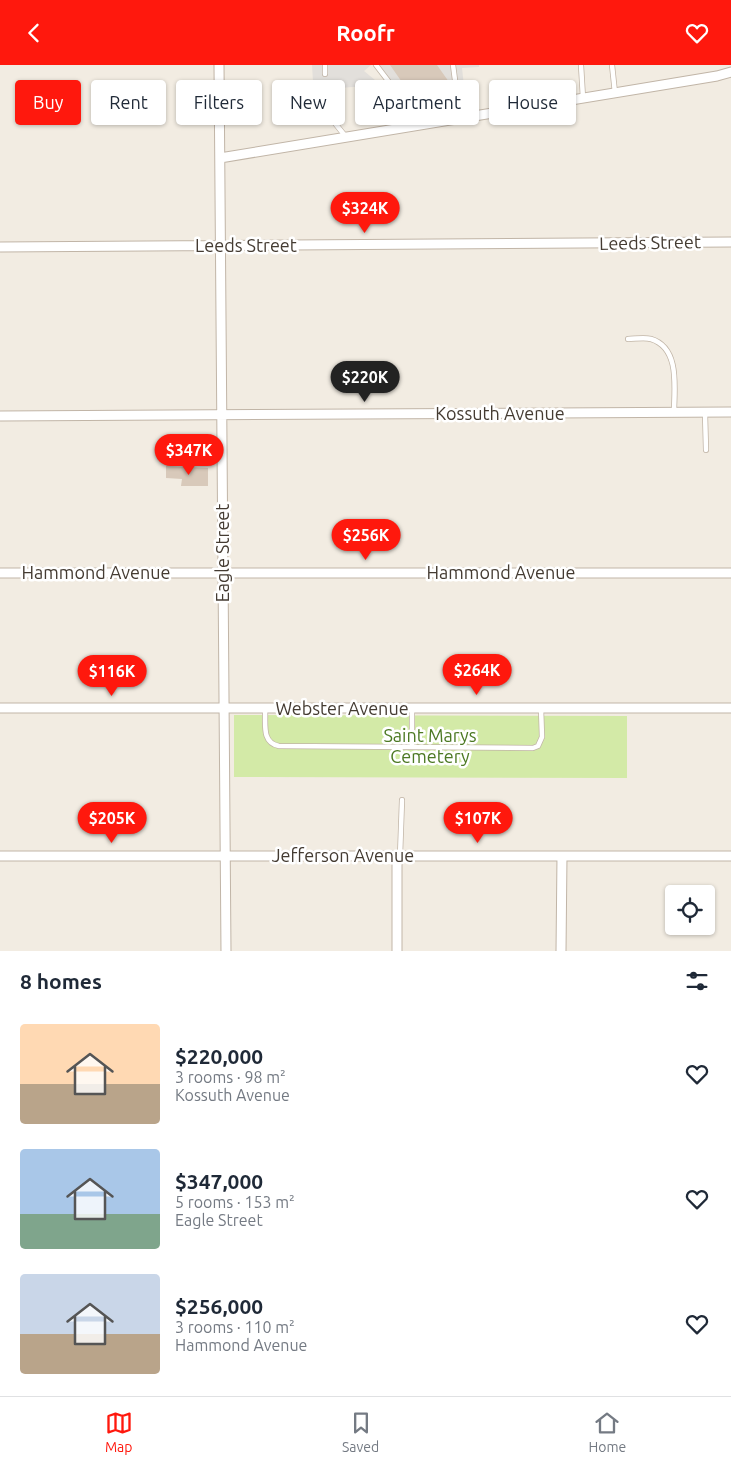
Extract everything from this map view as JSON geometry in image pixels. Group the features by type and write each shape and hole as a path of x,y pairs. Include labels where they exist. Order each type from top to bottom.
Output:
{"street":[{"name":"Eagle Street","path":"219,65 226,951"},
{"path":"479,114 717,76 731,72"},
{"path":"220,158 415,125"},
{"name":"Leeds Street","path":"0,247 731,242"},
{"name":"Kossuth Avenue","path":"0,416 731,413"},
{"name":"Hammond Avenue","path":"0,573 731,573"},
{"name":"Webster Avenue","path":"0,709 731,709"},
{"name":"Jefferson Avenue","path":"0,856 731,856"},
{"path":"397,951 398,856"},
{"path":"562,856 562,951"}],"lane":[{"path":"325,65 325,74"},
{"path":"376,65 387,80"},
{"path":"453,65 455,80"},
{"path":"581,65 583,98"},
{"path":"612,65 615,93"},
{"path":"336,125 346,137"},
{"path":"628,339 650,339 660,344 669,354 674,366 674,413"},
{"path":"705,413 706,450"},
{"path":"265,709 266,738 273,745 533,749 538,747 542,737 541,708"},
{"path":"412,709 412,747"},
{"path":"398,856 402,801"}],"green space":[{"name":"Saint Marys Cemetery","path":"234,715 627,716 627,778 234,777"}],"shaded area":[{"path":"312,65 371,65 364,71 375,80 355,80 355,87 345,88 345,80 313,80"},
{"path":"378,65 479,65 479,67 462,68 463,80 390,80"}],"building":[{"path":"390,65 437,65 448,80 400,80"},
{"path":"166,466 208,468 208,486 181,486 182,479 166,478"}]}
